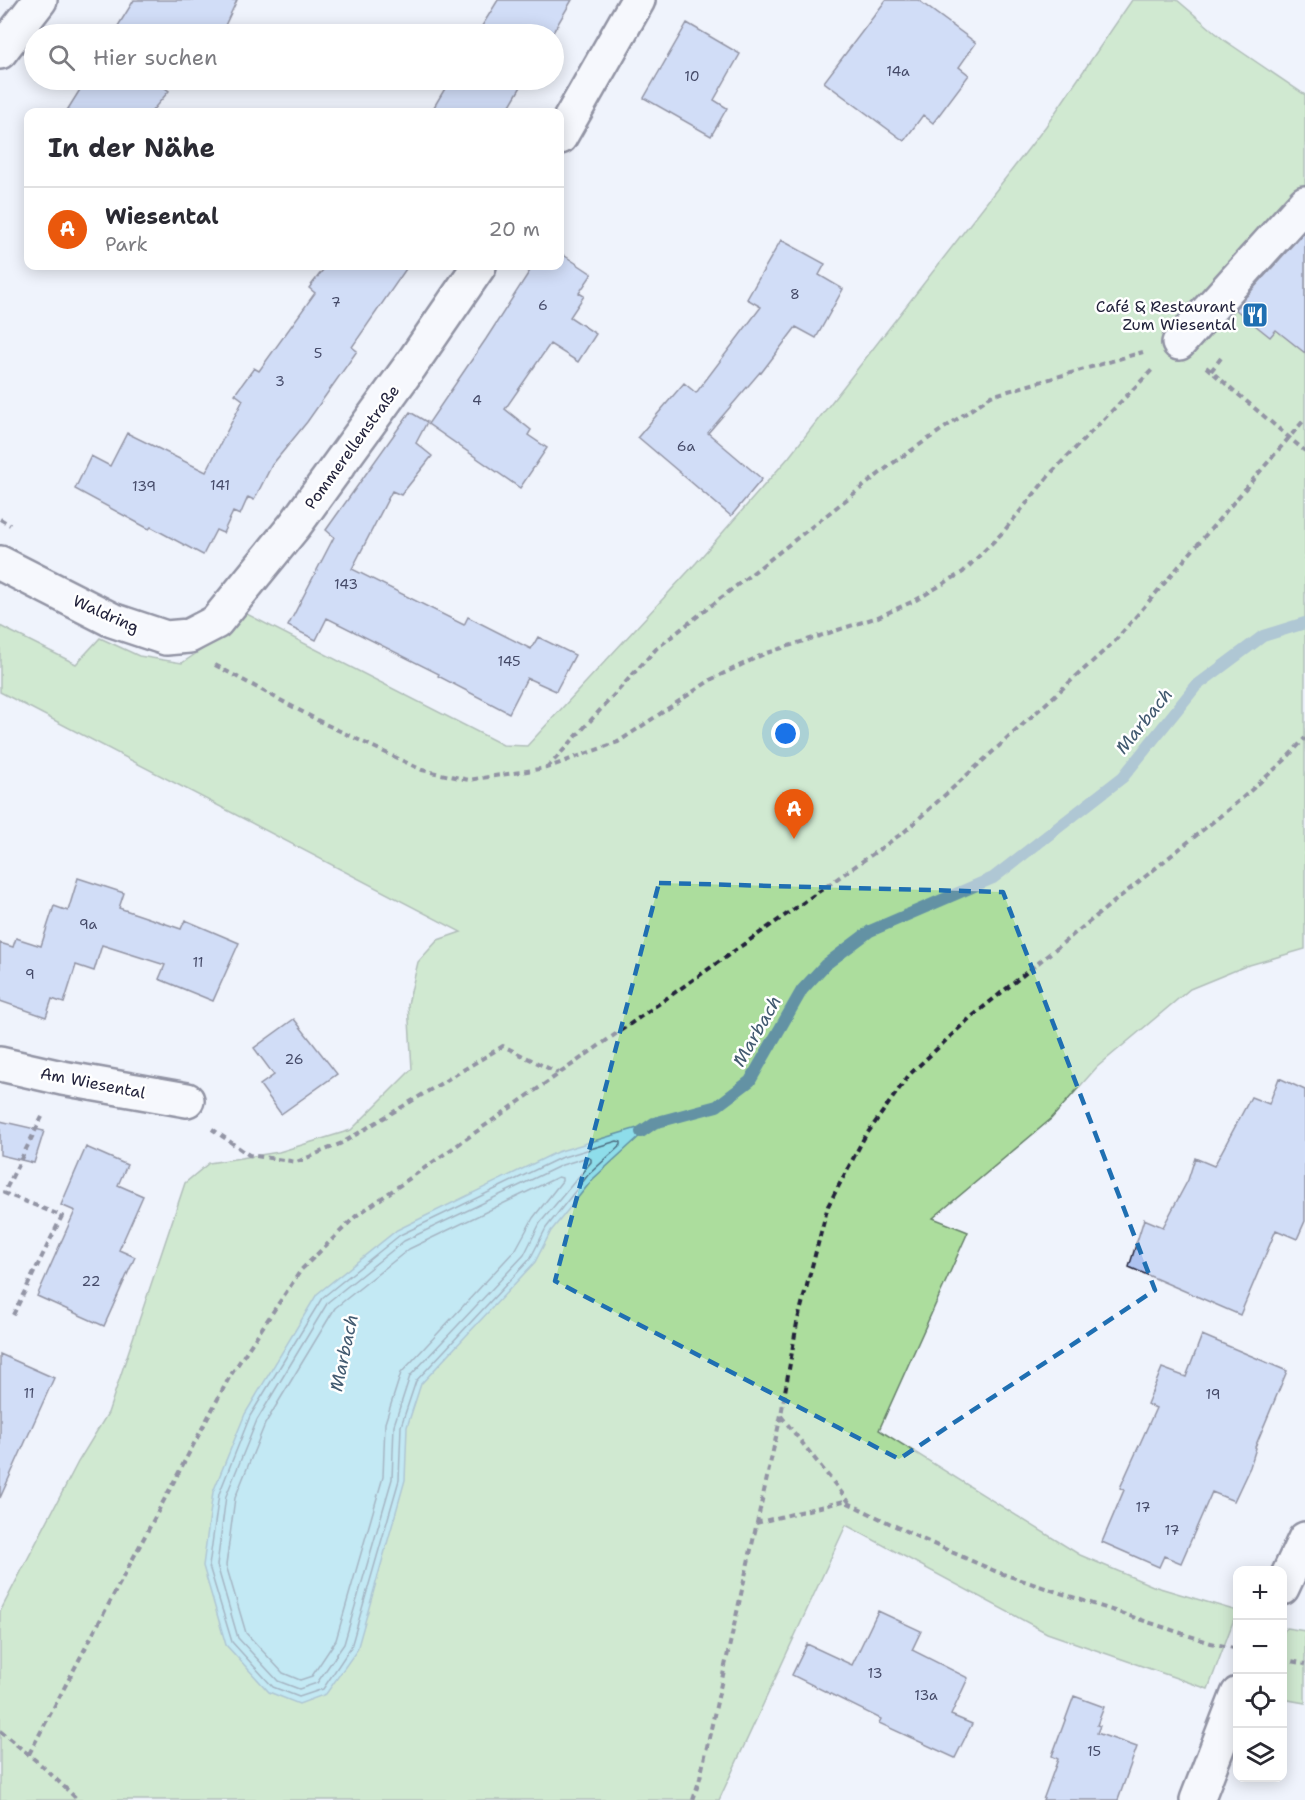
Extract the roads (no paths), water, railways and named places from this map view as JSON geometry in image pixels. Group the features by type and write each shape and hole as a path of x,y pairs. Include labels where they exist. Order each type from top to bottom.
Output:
{"street":[{"path":"0,52 40,0"},
{"path":"564,130 638,0"},
{"path":"1179,343 1305,203"},
{"name":"Pommerellenstraße","path":"166,639 189,636 216,622 295,525 411,365 476,270"},
{"name":"Waldring","path":"0,563 112,620 166,639"},
{"name":"Am Wiesental","path":"0,1064 62,1078 187,1100"},
{"path":"1287,1577 1305,1539"},
{"path":"1197,1800 1233,1707"}],"water":[{"path":"654,1123 593,1179 551,1231 535,1262 421,1384 407,1427 405,1480 357,1650 326,1694 299,1704 269,1692 226,1645 203,1566 213,1492 245,1414 317,1294 397,1230 557,1152"}],"waterway":[{"name":"Marbach","path":"641,1132 654,1123 717,1106 750,1081 802,990 825,965 870,931 993,878 1123,777 1196,686 1263,636 1305,623"}],"place":[{"name":"Café & Restaurant Zum Wiesental","path":"1255,315"},
{"name":"Wiesental","path":"794,839"}]}
